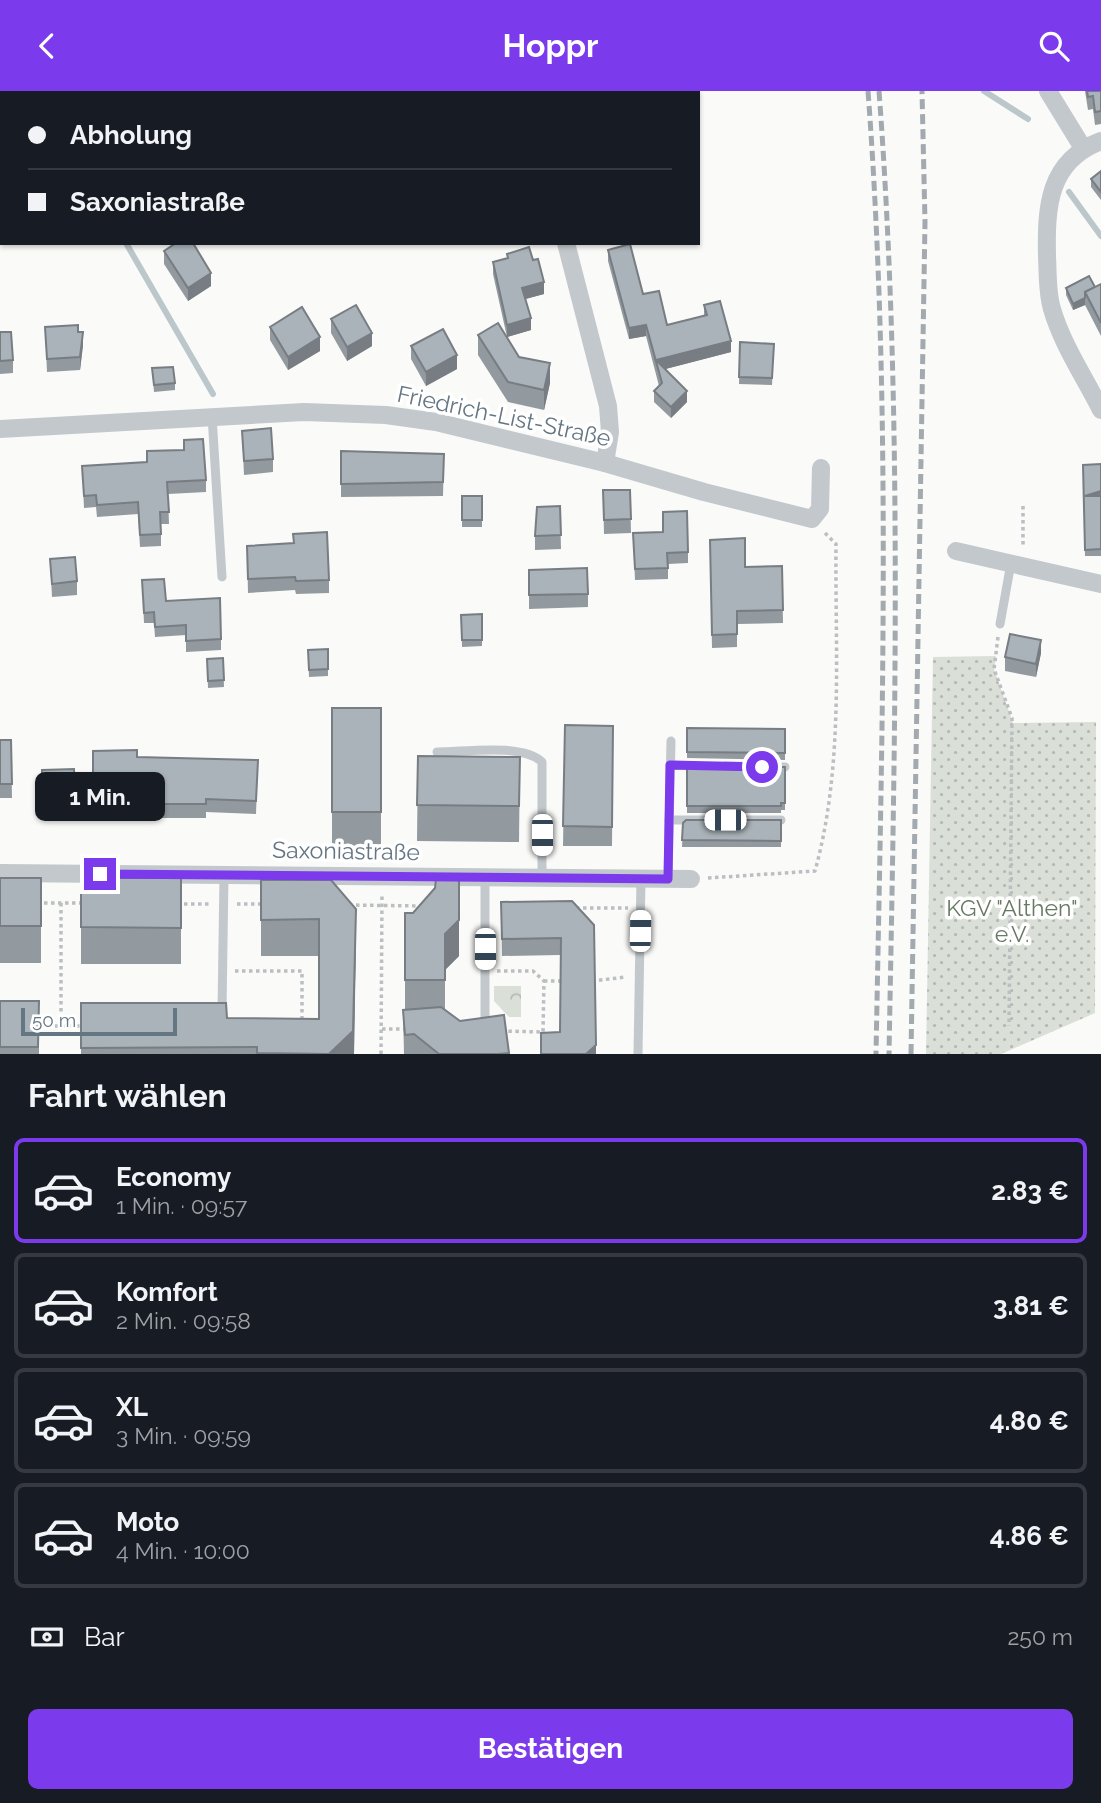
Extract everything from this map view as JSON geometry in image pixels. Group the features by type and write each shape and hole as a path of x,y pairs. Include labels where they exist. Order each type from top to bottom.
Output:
{"street":[{"path":"1048,91 1083,148"},
{"path":"1101,141 1083,148 1059,175 1048,207 1048,281 1057,324 1101,410"},
{"path":"566,245 608,406 610,432 605,463"},
{"name":"Friedrich-List-Straße","path":"0,429 212,415 338,411 386,415 436,422 605,463 704,492 812,519"},
{"path":"812,519 820,509 821,468"},
{"path":"956,551 1101,584"},
{"name":"Saxoniastraße","path":"0,873 691,879"}],"lane":[{"path":"212,415 222,577"},
{"path":"1000,624 1017,565"},
{"path":"668,879 671,741"},
{"path":"437,752 518,751 535,755 542,762 542,878"},
{"path":"670,765 785,767"},
{"path":"669,820 781,820"},
{"path":"222,1017 224,875"},
{"path":"485,878 485,1032"},
{"path":"638,1054 641,878"}],"path":[{"path":"1017,565 1023,506"},
{"path":"691,879 814,871 827,826 834,780 836,544 812,519"},
{"path":"996,656 994,669 1012,718 1009,1026"},
{"path":"381,1054 382,876"},
{"path":"24,903 88,903"},
{"path":"61,903 61,1026"},
{"path":"169,904 276,904"},
{"path":"342,905 433,906"},
{"path":"576,908 641,909"},
{"path":"485,970 533,971 544,981 572,981"},
{"path":"223,971 302,971 302,1023"},
{"path":"585,981 640,977"},
{"path":"485,1032 543,1032 544,981"},
{"path":"24,1025 87,1026"},
{"path":"381,1029 407,1029"}],"green space":[{"name":"KGV \"Althen\" e.V.","path":"996,656 994,669 1013,723 1096,722 1095,1013 1001,1054 926,1054 933,657"},
{"path":"494,986 521,986 521,1017 509,1017 494,1001"}],"building":[{"path":"1087,91 1101,91 1101,111 1095,112 1093,96 1088,97"},
{"path":"1101,171 1101,192 1091,179"},
{"path":"173,245 194,245 211,273 188,288 164,251"},
{"path":"630,245 643,294 659,291 667,325 707,315 704,305 720,301 731,341 656,360 687,391 671,407 654,391 662,383 646,325 629,328 608,250"},
{"path":"529,247 533,260 538,259 544,282 522,288 531,318 507,325 493,262"},
{"path":"1089,276 1095,287 1085,292 1085,298 1073,304 1066,288"},
{"path":"1101,284 1101,323 1085,292"},
{"path":"356,305 372,333 347,347 331,319"},
{"path":"302,307 320,337 288,357 270,327"},
{"path":"498,323 519,357 550,363 544,390 508,382 478,335"},
{"path":"78,325 78,332 83,332 80,357 47,359 45,327"},
{"path":"443,329 457,355 426,372 411,346"},
{"path":"0,332 11,332 13,360 0,361"},
{"path":"740,342 774,344 772,378 739,377"},
{"path":"173,367 175,383 154,385 152,368"},
{"path":"271,428 273,459 244,461 242,431"},
{"path":"203,439 206,480 167,482 169,512 160,512 161,534 140,535 138,502 97,505 96,495 84,496 82,466 147,462 147,451 184,450 184,440"},
{"path":"341,451 444,454 443,482 341,484"},
{"path":"1101,464 1101,491 1085,496 1101,496 1101,549 1085,550 1083,465"},
{"path":"603,490 630,490 631,519 604,520"},
{"path":"462,496 482,496 482,520 462,520"},
{"path":"560,506 561,535 535,536 537,507"},
{"path":"687,511 688,552 667,553 668,568 635,569 633,533 663,532 663,512"},
{"path":"327,532 329,580 296,581 295,577 248,579 247,546 294,543 293,534"},
{"path":"745,538 745,567 782,566 783,610 737,611 737,634 712,635 710,540"},
{"path":"75,557 77,581 52,584 50,559"},
{"path":"587,568 588,594 529,595 529,570"},
{"path":"164,579 166,601 220,598 221,639 186,641 186,625 155,627 154,612 144,613 142,580"},
{"path":"482,614 482,640 462,640 461,615"},
{"path":"1010,634 1041,640 1036,664 1005,657"},
{"path":"328,649 328,669 309,670 308,650"},
{"path":"223,658 224,680 208,681 207,659"},
{"path":"332,708 381,708 381,812 332,812"},
{"path":"565,725 613,726 612,827 563,826"},
{"path":"687,728 785,729 785,753 687,752"},
{"path":"0,740 11,740 12,784 0,784"},
{"path":"137,750 137,757 258,760 256,801 206,799 206,804 159,804 159,775 119,775 119,784 93,784 93,751"},
{"path":"418,756 520,757 519,806 417,805"},
{"path":"687,766 785,767 785,803 781,803 781,806 687,806"},
{"path":"74,769 75,806 43,807 42,770"},
{"path":"686,820 781,820 781,841 682,840 683,823"},
{"path":"0,878 41,878 41,926 0,926"},
{"path":"81,878 181,878 181,928 81,927"},
{"path":"436,879 459,879 459,920 445,934 445,980 405,980 405,913 413,913 435,888"},
{"path":"261,880 331,880 356,909 353,1031 329,1054 257,1053 257,1047 81,1048 81,1003 226,1003 227,1018 319,1019 319,919 261,920"},
{"path":"572,901 594,925 596,1045 586,1054 541,1054 541,1033 560,1032 561,938 502,939 501,902"},
{"path":"0,1001 39,1001 38,1047 0,1047"},
{"path":"441,1007 460,1021 504,1015 509,1053 439,1054 414,1034 405,1035 403,1010"}],"waterway":[{"path":"984,91 1028,119"},
{"path":"1069,192 1101,236"},
{"path":"127,245 213,394"}],"railway":[{"path":"868,91 883,452 876,1054"},
{"path":"879,91 892,331 894,452 895,693 889,1054"},
{"path":"911,1054 925,222 922,91"}],"route":[{"path":"100,874 668,879 670,765 762,767"}]}
